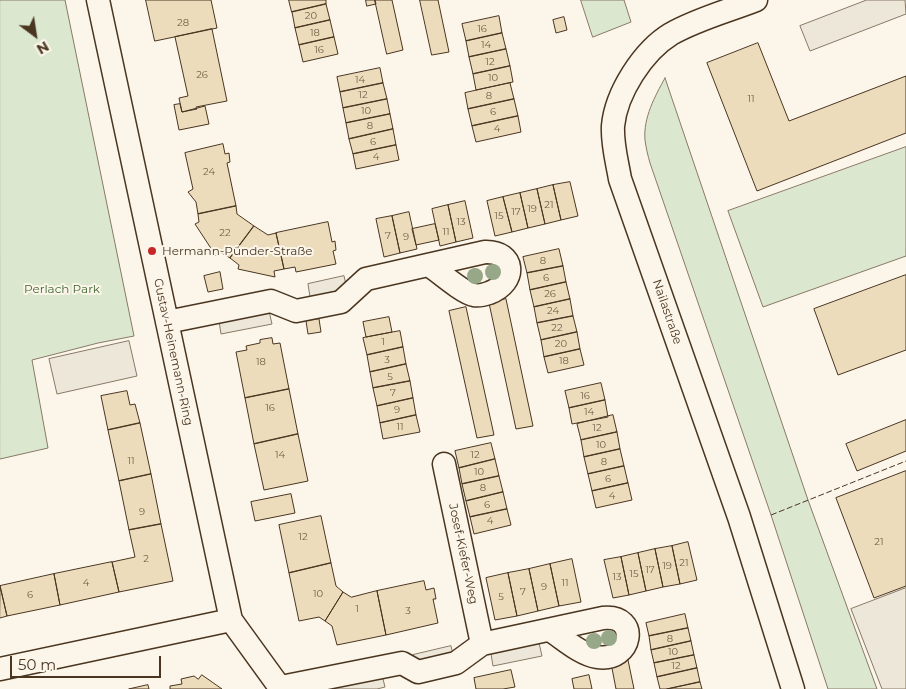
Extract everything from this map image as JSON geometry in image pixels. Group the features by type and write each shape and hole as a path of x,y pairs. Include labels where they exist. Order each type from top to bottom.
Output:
{"street":[{"name":"Gustav-Heinemann-Ring","path":"98,0 231,620 281,688"},
{"name":"Nailastraße","path":"756,0 675,32 660,42 631,76 613,124 614,150 620,179 739,517 793,689"},
{"path":"167,322 271,301 296,311 341,302 366,279 429,265"},
{"name":"Josef-Kiefer-Weg","path":"444,464 482,644"},
{"path":"0,669 231,620"},
{"path":"281,688 402,663 418,672 456,663 482,644 550,630"}],"green space":[{"name":"Perlach Park","path":"0,0 65,0 134,336 32,360 48,448 0,459"},
{"path":"581,0 624,0 631,22 593,37"},
{"path":"665,78 808,500 877,689 828,689 771,515 649,158 645,140 646,124 654,100"},
{"path":"906,147 906,256 763,307 728,211"}],"shaded area":[{"path":"867,0 905,0 906,14 810,51 800,26"},
{"path":"344,276 347,289 310,297 308,284"},
{"path":"269,311 272,324 221,334 219,321"},
{"path":"129,341 137,376 57,394 49,359"},
{"path":"906,588 906,689 882,689 851,609"},
{"path":"539,643 542,656 493,666 491,654"},
{"path":"451,646 454,659 416,668 413,655"},
{"path":"382,675 385,687 377,689 334,689 334,685"}],"building":[{"path":"146,0 211,0 217,28 155,41"},
{"path":"289,0 326,0 326,4 292,12"},
{"path":"366,0 375,0 376,4 367,6"},
{"path":"375,0 392,0 403,50 387,54"},
{"path":"420,0 438,0 449,52 432,55"},
{"path":"326,4 330,20 295,28 292,12"},
{"path":"499,16 502,33 466,41 462,24"},
{"path":"564,17 567,30 556,33 553,20"},
{"path":"330,20 334,37 299,45 295,28"},
{"path":"212,29 227,101 196,107 197,109 182,112 179,98 188,96 175,37"},
{"path":"502,33 506,49 469,57 466,41"},
{"path":"334,37 338,54 303,62 299,45"},
{"path":"758,43 789,121 906,76 906,133 757,191 707,63"},
{"path":"506,49 510,66 473,74 469,57"},
{"path":"510,66 513,82 476,90 473,74"},
{"path":"380,68 383,83 340,92 337,77"},
{"path":"383,83 387,99 343,108 340,92"},
{"path":"510,83 514,99 468,109 465,93"},
{"path":"387,99 390,114 346,123 343,108"},
{"path":"514,99 518,116 472,126 468,109"},
{"path":"180,104 182,112 205,106 209,124 179,130 174,105"},
{"path":"390,114 393,129 349,139 346,123"},
{"path":"518,116 521,132 476,142 472,126"},
{"path":"393,129 396,145 353,154 349,139"},
{"path":"223,144 225,154 229,153 230,162 227,163 236,206 198,214 196,202 188,192 193,189 185,153"},
{"path":"396,145 399,160 356,169 353,154"},
{"path":"570,182 578,216 561,220 553,185"},
{"path":"553,185 561,220 545,224 537,189"},
{"path":"537,189 545,224 528,228 520,193"},
{"path":"520,193 528,228 512,232 503,197"},
{"path":"503,197 512,232 495,236 487,201"},
{"path":"465,201 473,238 456,242 448,205"},
{"path":"448,205 456,242 440,246 432,209"},
{"path":"236,206 237,214 254,226 230,258 220,252 216,256 195,224 199,222 198,214"},
{"path":"409,212 417,249 400,253 392,216"},
{"path":"392,216 400,253 384,257 376,219"},
{"path":"328,222 332,242 335,241 336,250 333,251 336,264 296,272 295,267 284,269 276,233"},
{"path":"435,224 439,240 416,245 412,229"},
{"path":"254,226 268,235 276,233 284,269 274,271 275,277 238,269 239,265 230,258"},
{"path":"559,249 563,266 527,273 523,257"},
{"path":"563,266 566,282 530,290 527,273"},
{"path":"220,272 223,289 208,292 204,276"},
{"path":"906,275 906,350 838,375 814,309"},
{"path":"566,282 570,299 534,307 530,290"},
{"path":"506,299 533,426 516,429 489,303"},
{"path":"570,299 573,316 537,323 534,307"},
{"path":"466,307 494,435 477,438 449,311"},
{"path":"573,316 577,332 541,340 537,323"},
{"path":"389,317 392,332 366,337 363,322"},
{"path":"319,319 321,332 308,334 306,321"},
{"path":"400,331 403,347 367,355 363,338"},
{"path":"577,332 580,349 544,357 541,340"},
{"path":"272,338 273,344 280,343 289,389 245,398 236,352 247,350 246,346 260,343 260,340"},
{"path":"403,347 406,364 370,372 367,355"},
{"path":"580,349 584,365 548,373 544,357"},
{"path":"406,364 410,381 373,388 370,372"},
{"path":"410,381 413,398 377,406 373,388"},
{"path":"601,383 605,400 569,408 565,391"},
{"path":"289,389 298,434 254,444 245,398"},
{"path":"127,391 130,405 135,404 140,423 108,430 101,396"},
{"path":"413,398 416,415 380,423 377,406"},
{"path":"605,400 608,417 572,424 569,408"},
{"path":"416,415 420,432 383,439 380,423"},
{"path":"613,415 617,432 581,440 577,424"},
{"path":"906,420 906,451 857,471 846,444"},
{"path":"140,423 151,474 119,481 108,430"},
{"path":"617,432 620,449 584,457 581,440"},
{"path":"298,434 308,481 264,490 254,444"},
{"path":"491,443 495,459 459,468 455,451"},
{"path":"620,449 624,466 588,474 584,457"},
{"path":"495,459 499,476 462,484 459,468"},
{"path":"624,466 628,483 592,491 588,474"},
{"path":"906,471 906,586 874,598 836,498"},
{"path":"151,474 161,524 129,530 119,481"},
{"path":"499,476 503,492 466,501 462,484"},
{"path":"628,483 632,500 596,508 592,491"},
{"path":"503,492 507,509 470,517 466,501"},
{"path":"291,494 295,513 255,521 251,502"},
{"path":"507,509 511,525 474,534 470,517"},
{"path":"321,516 331,563 289,573 279,525"},
{"path":"161,524 173,581 119,592 112,562 135,557 129,530"},
{"path":"688,542 697,580 680,584 672,546"},
{"path":"672,546 680,584 663,587 655,549"},
{"path":"655,549 663,587 646,591 638,553"},
{"path":"638,553 646,591 629,595 621,557"},
{"path":"621,557 629,595 613,598 604,560"},
{"path":"572,559 581,602 559,606 550,564"},
{"path":"112,562 119,592 60,605 54,574"},
{"path":"331,563 336,586 343,592 325,621 319,617 299,621 289,573"},
{"path":"550,564 559,606 538,611 529,569"},
{"path":"529,569 538,611 517,616 508,573"},
{"path":"508,573 517,616 495,620 486,578"},
{"path":"54,574 60,605 7,616 0,586"},
{"path":"424,581 426,590 434,588 436,599 433,599 438,623 386,635 377,591"},
{"path":"0,586 7,616 0,618"},
{"path":"377,591 386,635 337,645 332,626 325,621 343,592 351,597"},
{"path":"685,614 688,628 649,636 646,623"},
{"path":"688,628 691,641 651,650 649,636"},
{"path":"691,641 694,655 654,663 651,650"},
{"path":"694,655 697,668 657,677 654,663"},
{"path":"628,660 634,689 616,689 611,663"},
{"path":"697,668 700,682 660,689 657,677"},
{"path":"511,670 515,687 476,689 474,678"},
{"path":"202,675 222,689 170,689 170,686 182,684 181,679 194,676 198,679"},
{"path":"589,675 592,689 574,689 572,679"},
{"path":"700,682 702,689 667,689"},
{"path":"148,685 149,689 129,689"}],"fence":[{"path":"771,515 906,461"}],"place":[{"name":"Hermann-Pünder-Straße","path":"152,251"}]}
